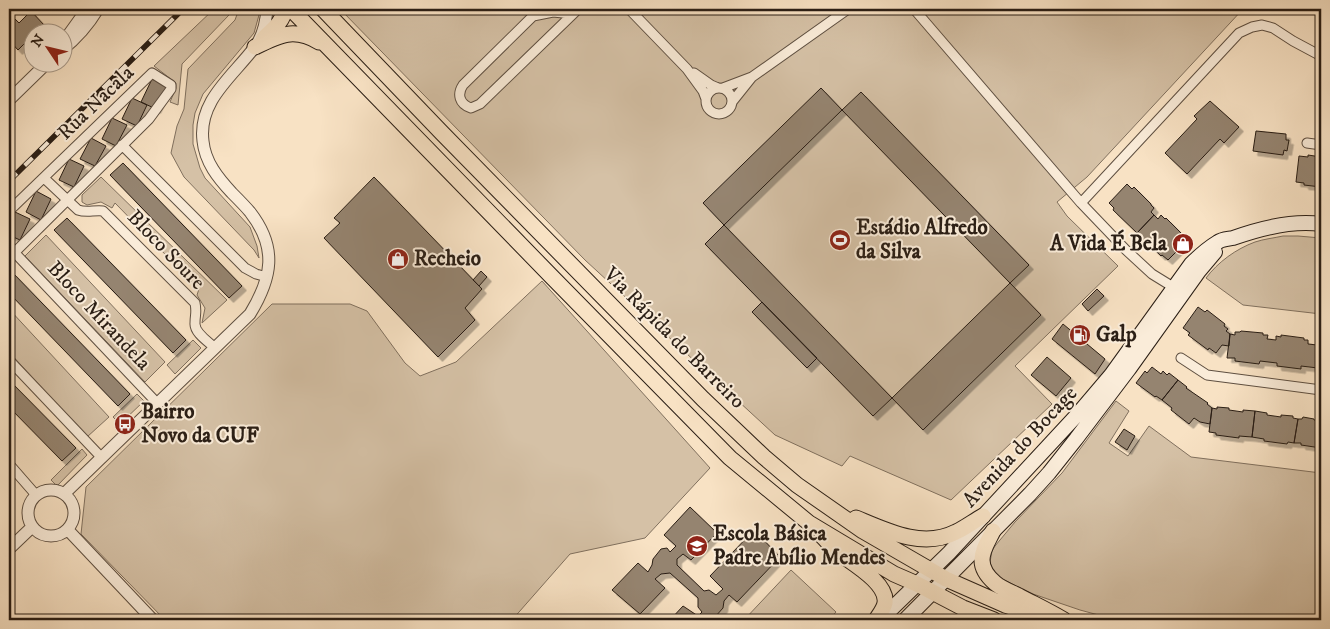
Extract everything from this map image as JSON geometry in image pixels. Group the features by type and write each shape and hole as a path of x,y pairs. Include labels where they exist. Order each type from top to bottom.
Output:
{"highway":[{"path":"255,47 277,26 285,9"},
{"name":"Via Rápida do Barreiro","path":"291,9 730,458 809,522 894,574 963,608 994,620"},
{"name":"Via Rápida do Barreiro","path":"322,9 703,399 764,457 797,485 863,532 946,579 1005,604 1052,620"},
{"path":"255,47 271,38 289,33 310,37 328,48"},
{"path":"827,507 902,536 920,540 938,538 955,533 983,516"},
{"path":"809,522 837,552 861,568 878,584 884,593 885,602 876,620"},
{"path":"993,531 984,549 982,561 984,570 991,579 1006,590 1064,620"}],"main road":[{"path":"1178,290 1191,264 1220,240 1258,229 1313,222 1321,224"},
{"name":"Avenida do Bocage","path":"880,620 931,570 1078,415 1178,290"},
{"name":"Avenida do Bocage","path":"905,620 1049,473 1129,369 1178,290"}],"street":[{"path":"72,30 87,9"},
{"path":"72,42 98,9"},
{"path":"64,493 250,314 264,289 268,277 269,261 268,248 264,237 250,212 220,180 212,168 206,157 202,139 202,126 216,92 255,47 265,22 267,9"},
{"path":"629,9 687,69 703,92 707,107 713,113 726,113 752,76"},
{"path":"706,99 710,92 752,76 848,9"},
{"path":"914,9 1081,203 1152,274 1178,290"},
{"path":"576,11 480,104 471,108 459,98 459,91 463,85 533,16 553,12 576,11"},
{"path":"1081,203 1239,33 1262,25 1273,28 1321,56"},
{"path":"687,69 711,85 730,93 732,102"},
{"path":"9,100 38,72"},
{"name":"Rua Nacala","path":"9,211 152,73 171,85 172,89 150,119 12,255"},
{"path":"1307,143 1321,145"},
{"path":"122,145 245,268 256,274 268,277"},
{"path":"44,178 67,200"},
{"name":"Bloco Soure","path":"67,200 78,210 84,212 103,211 195,303 197,311 196,329 215,348"},
{"name":"Bloco Mirandela","path":"12,255 158,404"},
{"path":"1181,358 1207,376 1321,390"},
{"path":"9,360 102,458"},
{"path":"9,464 36,495"},
{"path":"47,490 59,490 64,493 69,497 74,508 74,520 68,530 62,534 43,535 32,527 30,522 28,510 32,500 36,495 47,490"},
{"path":"9,549 32,527"},
{"path":"68,530 153,620"}],"shaded area":[{"path":"214,9 231,9 229,15 182,64 178,105 170,102 176,88 176,83 154,66"},
{"path":"239,9 250,9 259,15 254,33 203,94 195,113 193,144 205,178 250,227 259,258 254,250 184,177 171,153 177,126 184,109 188,69 235,20"},
{"path":"340,9 1243,9 1087,177 1057,202 1067,216 1118,266 1015,366 1052,404 951,500 850,456 842,466 775,435 585,260"},
{"path":"101,177 227,300 202,323 205,308 197,295 199,289 115,203 112,208 101,202 87,205 82,202 82,195"},
{"path":"46,235 165,362 145,382 25,256"},
{"path":"1283,236 1321,238 1321,314 1243,305 1206,278 1222,261 1241,248 1258,241"},
{"path":"542,281 710,468 645,538 570,554 512,620 165,620 81,534 86,487 272,304 350,304 367,311 405,363 420,376 456,362"},
{"path":"9,309 109,417 87,437 9,352"},
{"path":"193,340 201,348 175,374 167,365"},
{"path":"137,394 144,401 120,424 113,417"},
{"path":"1116,401 1129,411 1109,443 1128,456 1149,426 1191,457 1321,473 1321,620 1117,620 1033,594 994,573 990,562 995,546 1062,473"},
{"path":"82,449 87,455 57,486 51,480"},
{"path":"791,570 836,612 829,620 744,620"}],"building":[{"path":"31,11 41,22 22,22 22,46 18,50 9,40 9,17 11,15 19,23"},
{"path":"152,79 167,86 156,109 141,102"},
{"path":"821,88 842,110 724,225 703,203"},
{"path":"861,92 1029,265 1010,283 842,110"},
{"path":"132,98 147,105 137,126 122,119"},
{"path":"1210,101 1239,127 1224,143 1220,139 1187,174 1165,153 1197,119 1194,116"},
{"path":"112,118 127,125 116,146 102,139"},
{"path":"1256,131 1286,134 1286,140 1289,140 1287,151 1284,150 1283,155 1253,151"},
{"path":"91,138 106,146 95,166 80,159"},
{"path":"1308,155 1321,157 1321,187 1296,182 1299,156 1308,157"},
{"path":"69,159 84,166 74,187 59,180"},
{"path":"123,163 242,286 229,298 110,175"},
{"name":"Recheio","path":"374,177 482,289 465,308 475,320 438,357 324,238 340,223 334,218"},
{"path":"1127,184 1132,189 1134,187 1154,208 1151,212 1154,215 1137,233 1113,210 1114,208 1109,203"},
{"path":"36,191 51,199 41,220 26,212"},
{"path":"15,212 30,219 20,240 9,235 9,225"},
{"path":"1154,215 1158,219 1161,215 1166,218 1182,234 1180,236 1186,242 1168,260 1161,256 1137,233"},
{"path":"67,218 186,340 173,353 54,230"},
{"path":"724,225 892,398 873,416 705,244"},
{"path":"481,271 487,277 479,286 473,280"},
{"path":"12,272 130,394 118,406 9,293 9,275"},
{"path":"1010,283 1041,315 923,430 892,398"},
{"path":"1097,289 1104,296 1088,311 1082,304"},
{"path":"762,302 817,358 807,368 752,312"},
{"path":"1198,307 1205,312 1207,310 1225,324 1224,326 1228,329 1226,331 1230,334 1229,346 1222,345 1216,353 1209,348 1208,350 1188,335 1190,333 1183,328"},
{"path":"1063,324 1105,359 1095,374 1052,339"},
{"path":"1235,332 1263,333 1263,335 1268,335 1267,339 1276,340 1276,336 1281,337 1281,335 1304,338 1304,340 1308,340 1308,344 1317,345 1318,341 1321,342 1321,371 1318,371 1318,368 1301,366 1301,369 1277,366 1277,363 1260,361 1259,364 1227,358 1230,334 1235,335"},
{"path":"1047,357 1071,378 1056,396 1031,375"},
{"path":"1152,367 1161,374 1163,371 1167,375 1169,373 1178,380 1162,400 1136,383 1145,371 1147,373"},
{"path":"9,380 76,448 62,461 9,407"},
{"path":"1178,380 1212,408 1210,424 1200,422 1194,418 1189,424 1162,400"},
{"path":"1217,407 1243,412 1243,410 1255,411 1252,437 1239,436 1239,438 1216,435 1216,433 1209,432 1212,408 1217,409"},
{"path":"1255,411 1281,417 1281,415 1293,416 1293,418 1298,419 1294,443 1264,441 1264,439 1252,437"},
{"path":"1303,417 1321,421 1321,448 1294,443 1298,419"},
{"path":"1124,429 1135,436 1127,450 1115,442"},
{"path":"690,507 717,533 691,560 683,554 677,559 677,565 704,591 709,590 716,595 723,589 710,576 754,530 780,557 737,602 729,595 724,601 723,608 715,617 705,620 670,620 683,606 698,616 702,612 698,607 698,598 670,573 661,574 655,579 665,588 640,614 612,590 638,563 648,572 653,559 661,549 667,548 670,552 676,546 664,535"}],"railway":[{"path":"9,181 183,9"}],"place":[{"name":"Estádio Alfredo da Silva","path":"840,240"},
{"name":"A Vida É Bela","path":"1183,244"},
{"name":"Recheio","path":"398,259"},
{"name":"Galp","path":"1080,335"},
{"name":"Bairro Novo da CUF","path":"125,424"},
{"name":"Escola Básica Padre Abílio Mendes","path":"697,546"}]}
